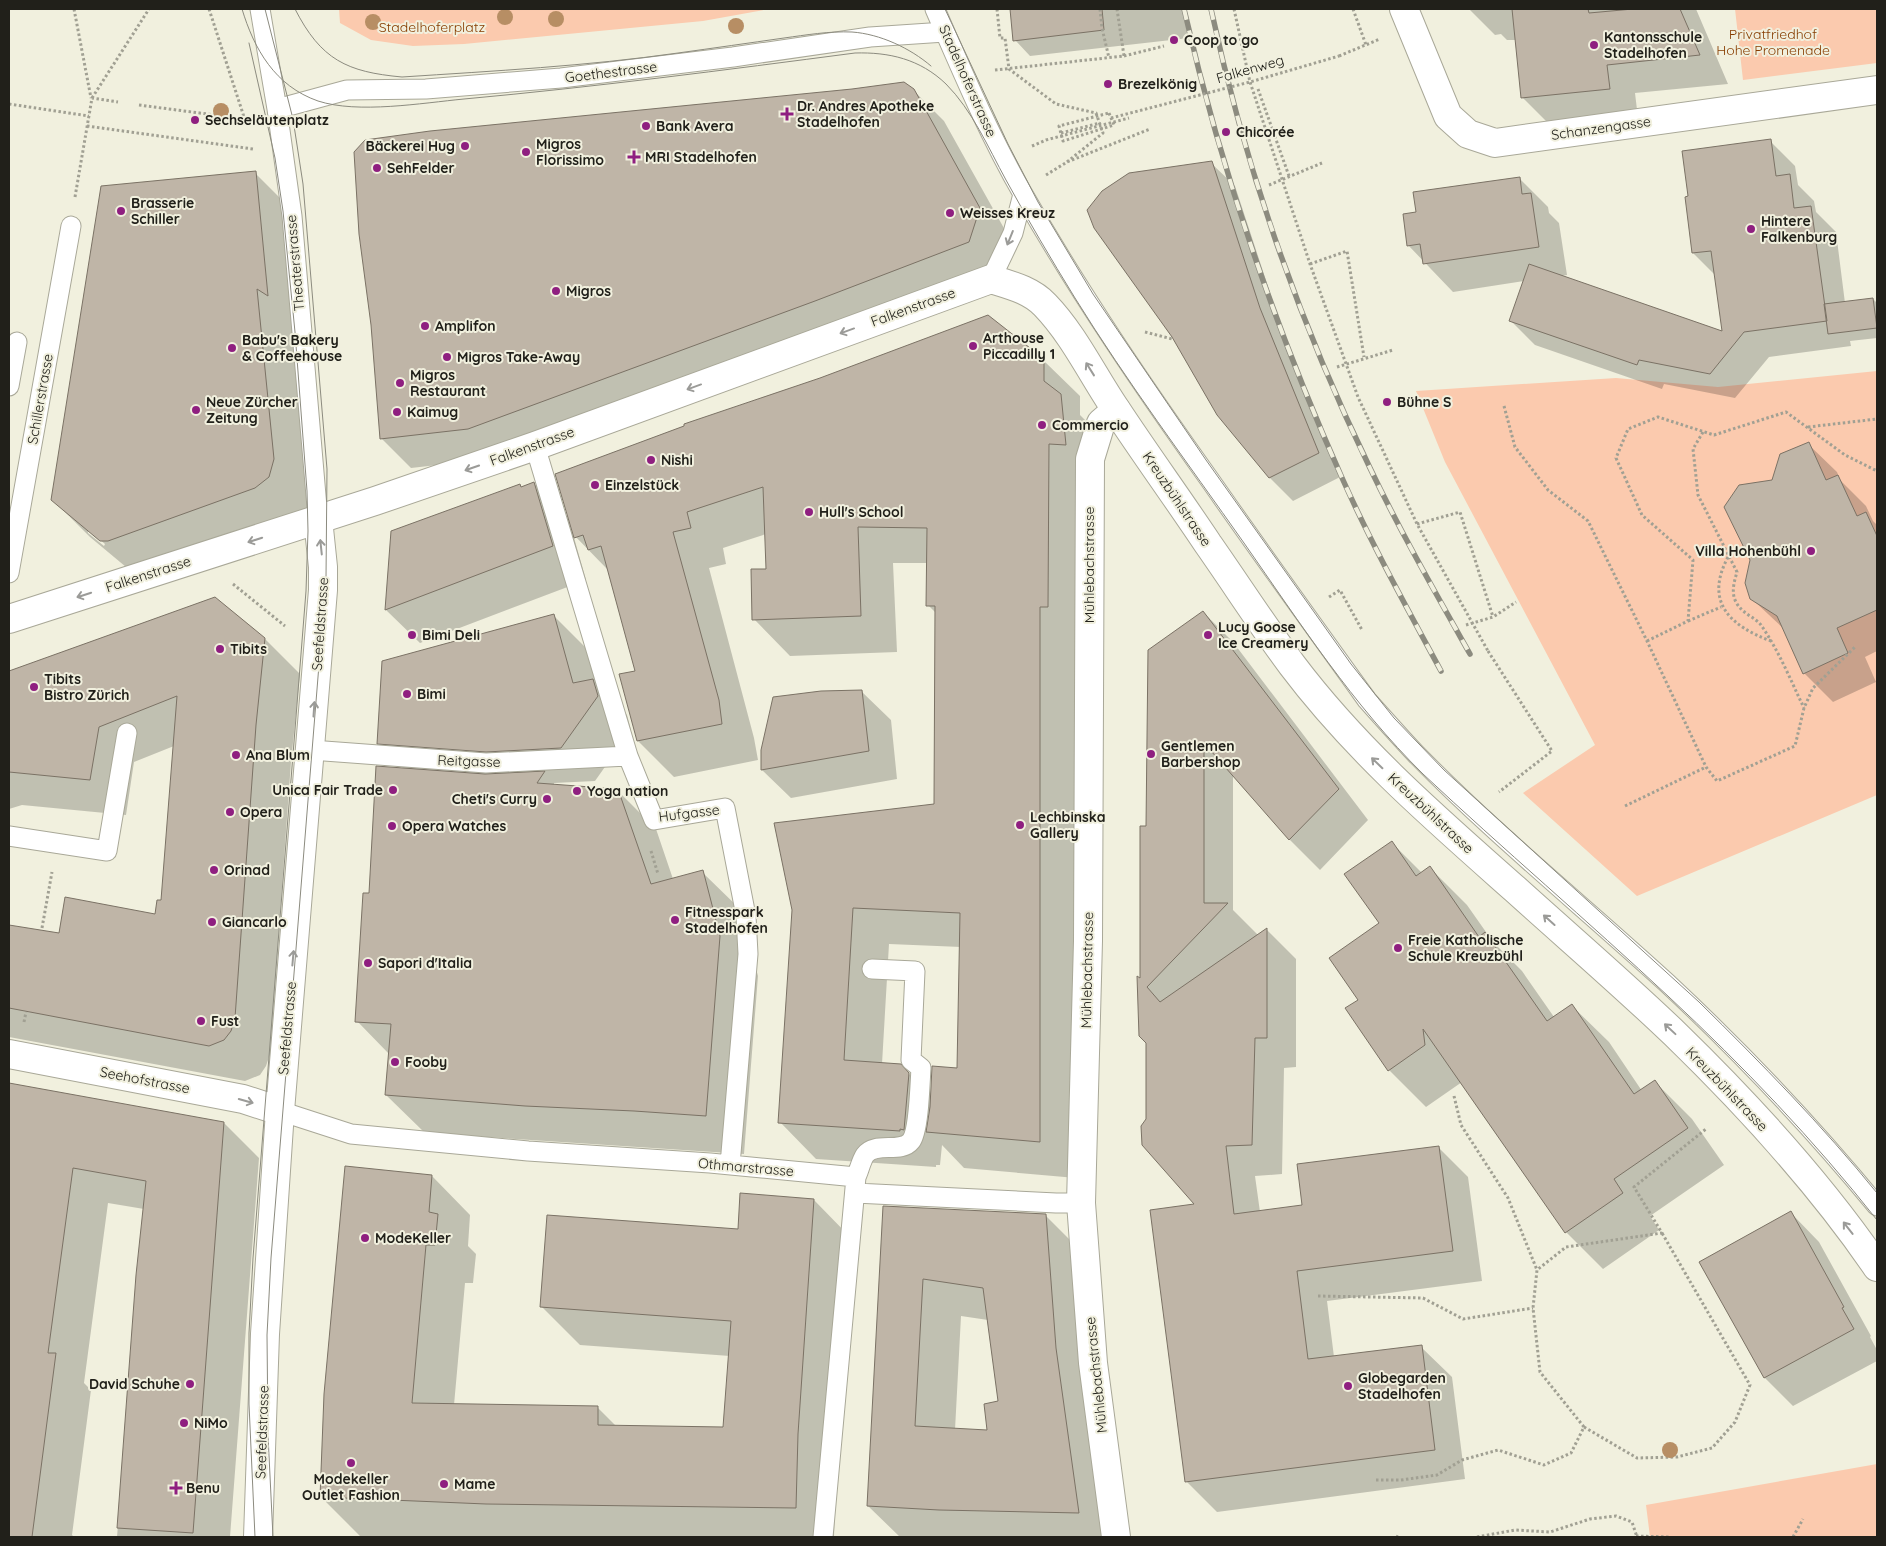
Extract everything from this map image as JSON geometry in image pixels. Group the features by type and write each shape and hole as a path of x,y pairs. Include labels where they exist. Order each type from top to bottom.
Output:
{"street":[{"name":"Schanzengasse","path":"1404,9 1448,116 1468,134 1494,143 1877,90"},
{"name":"Falkenstrasse","path":"9,619 375,501 535,446 991,278"},
{"name":"Kreuzbühlstrasse","path":"991,278 1034,295 1046,306 1074,343 1116,410 1272,637 1312,692 1336,719 1362,748 1427,810 1674,1033 1783,1147 1826,1199 1877,1267"},
{"name":"Mühlebachstrasse","path":"1116,410 1101,424 1090,459 1088,942 1081,1202 1093,1363 1116,1537"},
{"name":"Seefeldstrasse","path":"258,1537 265,1334 280,1111 323,590 323,567 318,519"},
{"name":"Seehofstrasse","path":"9,1054 243,1099 280,1111"}],"lane":[{"name":"Theaterstrasse","path":"260,9 277,109 292,216 318,519"},
{"name":"Stadelhoferstrasse","path":"935,9 1001,154 1023,194"},
{"name":"Goethestrasse","path":"277,109 347,90 426,89 560,78 733,58 870,37 945,32"},
{"path":"991,278 1013,233 1023,194"},
{"path":"1023,194 1066,266 1134,371 1287,590 1367,700 1444,782 1667,984 1731,1045 1800,1117 1877,1206"},
{"name":"Schillerstrasse","path":"9,573 71,226"},
{"path":"9,386 17,342"},
{"name":"Hufgasse","path":"535,446 628,756 654,820 725,808 746,916 748,954 730,1165"},
{"path":"9,836 107,851 127,733"},
{"name":"Reitgasse","path":"311,750 486,763 628,756"},
{"path":"823,1537 856,1185 865,1155 872,1150 906,1146 912,1140 919,1107 921,1068 911,1060 915,971 872,969"},
{"name":"Othmarstrasse","path":"280,1111 351,1134 528,1151 730,1165 856,1185 1056,1203 1081,1202"}],"path":[{"path":"71,226 92,98 74,9"},
{"path":"92,98 149,9"},
{"path":"209,9 210,18 247,127"},
{"path":"997,9 1000,38 1005,38 1009,68 1056,104 1096,113 1103,133 1067,162 1041,178"},
{"path":"1100,9 1109,58"},
{"path":"1117,9 1124,56"},
{"path":"1234,9 1250,82 1310,264 1358,398 1417,524 1488,651 1552,751 1494,796"},
{"path":"1353,9 1366,45"},
{"name":"Falkenweg","path":"1111,118 1250,82 1339,56 1383,38"},
{"path":"990,71 1124,56 1164,46"},
{"path":"1258,89 1289,176"},
{"path":"92,98 118,102"},
{"path":"9,104 89,116"},
{"path":"139,105 245,119"},
{"path":"1109,112 1114,125 1063,141 1061,133 1059,126 1109,112"},
{"path":"1027,147 1046,140 1129,118"},
{"path":"1061,133 1100,123"},
{"path":"88,126 255,150 252,142"},
{"path":"1067,162 1150,129"},
{"path":"1269,185 1322,163"},
{"path":"1310,264 1347,251 1364,357"},
{"path":"1140,330 1172,339"},
{"path":"1337,367 1364,357 1393,350"},
{"path":"1504,406 1515,448 1548,490 1588,521 1647,641 1706,768 1717,781 1795,746 1804,708 1813,688 1856,646"},
{"path":"1688,621 1693,560 1642,515 1616,458 1628,429 1658,417 1714,436 1786,412 1846,455 1877,471"},
{"path":"1807,427 1877,419"},
{"path":"1703,432 1693,449 1698,495 1736,572 1733,585 1736,602 1747,616 1760,623 1804,708"},
{"path":"1417,524 1460,512 1493,617"},
{"path":"1728,556 1721,570 1718,594 1721,607 1731,619 1752,634 1771,642"},
{"path":"228,580 285,626"},
{"path":"1340,590 1362,630"},
{"path":"1466,625 1493,617 1516,602"},
{"path":"1647,641 1721,607"},
{"path":"1625,806 1706,768"},
{"path":"42,928 57,843"},
{"path":"1454,1096 1461,1125 1508,1198 1537,1270 1533,1308 1540,1372 1584,1427 1637,1458 1677,1457 1712,1448 1736,1422 1750,1385 1634,1187 1706,1129"},
{"path":"1537,1270 1566,1247 1662,1233"},
{"path":"1318,1296 1422,1298 1463,1320 1533,1308"},
{"path":"1376,1480 1401,1480 1437,1475 1462,1460 1498,1450 1544,1465 1570,1454 1584,1427"},
{"path":"1477,1537 1514,1530 1550,1532 1590,1519 1616,1516 1632,1522 1636,1537 1669,1537"},
{"path":"1793,1537 1803,1520"}],"green space":[{"name":"Stadelhoferplatz","path":"339,9 769,9 703,21 464,44 413,46 371,40 340,23"},
{"name":"Privatfriedhof Hohe Promenade","path":"1735,9 1877,9 1877,63 1743,80"},
{"name":"Villa Hohenbühl","path":"1877,371 1877,795 1637,896 1523,793 1595,745 1445,462 1416,391 1616,378 1718,387"},
{"path":"1877,1464 1877,1537 1650,1537 1646,1505"}],"building":[{"path":"1010,9 1102,9 1104,30 1013,41"},
{"path":"1512,9 1588,9 1589,13 1633,9 1680,9 1700,55 1607,65 1610,89 1521,98"},
{"path":"904,82 914,89 980,208 969,242 468,429 380,439 371,325 359,234 354,152 365,140 430,131 852,89"},
{"name":"Hintere Falkenburg","path":"1771,139 1776,176 1790,174 1794,208 1811,206 1827,321 1744,332 1710,374 1639,360 1637,365 1509,321 1529,264 1722,331 1711,251 1692,253 1685,197 1688,196 1682,151"},
{"path":"1212,161 1260,308 1319,453 1269,478 1217,415 1172,337 1094,228 1087,210 1102,191 1129,173"},
{"path":"256,171 268,296 257,289 274,459 269,477 255,488 108,541 100,541 51,500 101,186"},
{"path":"1520,177 1522,194 1531,193 1539,247 1423,264 1420,244 1407,246 1403,214 1416,212 1413,192"},
{"path":"1873,298 1877,328 1828,334 1824,304"},
{"path":"988,315 1044,359 1044,381 1061,394 1066,445 1049,444 1048,607 1040,607 1040,1142 926,1132 930,1107 932,1066 957,1068 960,913 853,908 844,1060 901,1064 909,1073 904,1130 778,1123 792,910 774,823 934,804 935,606 926,606 927,528 858,527 861,616 752,620 751,569 766,569 763,487 687,512 691,528 673,532 719,700 722,724 637,741 619,674 635,671 601,546 588,550 583,535 574,538 555,474 684,426 684,424 820,378"},
{"name":"Villa Hohenbühl","path":"1809,442 1826,480 1838,475 1857,516 1866,512 1877,536 1877,610 1837,628 1848,653 1803,674 1777,616 1750,599 1745,583 1750,560 1724,507 1739,485 1772,480 1780,454"},
{"path":"534,482 553,546 385,610 391,531 520,484 521,487"},
{"path":"215,597 265,638 256,725 235,1018 231,1031 224,1040 209,1046 9,1008 9,925 59,933 65,897 155,914 157,900 161,900 177,696 99,727 90,780 9,772 9,671"},
{"path":"1203,611 1339,789 1289,840 1204,743 1204,903 1228,903 1147,987 1160,1002 1267,928 1267,1038 1255,1038 1252,1145 1226,1146 1234,1214 1302,1205 1297,1164 1439,1146 1453,1251 1297,1271 1308,1359 1422,1345 1435,1450 1185,1482 1150,1210 1194,1204 1142,1145 1141,1126 1146,1119 1146,1043 1139,1036 1137,976 1140,978 1140,826 1146,826 1148,650"},
{"path":"554,614 573,683 593,679 598,696 561,748 486,752 377,744 382,661"},
{"path":"862,690 869,751 761,770 761,750 773,697 821,691"},
{"path":"376,766 485,774 545,771 537,783 618,789 651,884 703,870 720,936 706,1116 525,1106 385,1095 391,1024 355,1022 363,893 369,893"},
{"path":"1392,841 1416,876 1430,866 1479,937 1485,932 1547,1021 1572,1004 1634,1094 1655,1080 1688,1128 1614,1179 1623,1193 1565,1233 1423,1029 1425,1045 1388,1071 1345,1008 1358,1000 1329,958 1379,923 1344,874"},
{"path":"9,1083 224,1122 193,1533 117,1528 136,1275 146,1181 73,1168 48,1353 56,1353 32,1537 9,1537"},
{"path":"345,1166 432,1175 429,1212 438,1214 435,1245 426,1245 412,1403 598,1406 598,1425 723,1427 731,1321 540,1307 547,1215 738,1229 740,1193 814,1199 798,1434 796,1508 486,1504 320,1497 324,1394"},
{"path":"883,1206 1046,1214 1056,1348 1079,1513 939,1510 867,1506","holes":["923,1279 983,1288 998,1401 984,1404 987,1430 915,1426"]},
{"path":"1791,1211 1844,1307 1842,1308 1854,1329 1764,1378 1699,1262"}],"tram line":[{"path":"242,9 260,52 278,76 290,86 318,101 352,107 410,105 562,89 855,53 880,54 904,59 926,68 936,75 955,94 972,117 1048,254 1115,360 1328,663 1373,720 1423,774 1697,1023 1803,1132 1877,1220"},
{"path":"265,9 293,119 303,184 327,469 326,578 271,1258 267,1335 268,1435 273,1537"},
{"path":"295,9 315,40 326,52 338,60 351,67 366,71 402,77 540,68 609,61 843,32 863,33 884,39 914,53 931,66"},
{"path":"945,9 1008,144 1038,202 1093,294 1206,460 1351,664 1394,718 1444,770 1699,1002 1791,1095 1877,1193"},
{"path":"249,43 275,158 283,211 295,332 307,491 308,531 306,591 253,1258 249,1333 249,1404 255,1537"}],"railway":[{"path":"1184,9 1215,130 1233,189 1252,248 1295,365 1354,504 1441,671"},
{"path":"1211,9 1240,127 1297,300 1344,413 1381,492 1470,654"}],"place":[{"name":"Coop to go","path":"1174,40"},
{"name":"Kantonsschule Stadelhofen","path":"1594,45"},
{"name":"Brezelkönig","path":"1108,84"},
{"name":"Dr. Andres Apotheke Stadelhofen","path":"787,114"},
{"name":"Sechseläutenplatz","path":"195,120"},
{"name":"Bank Avera","path":"646,126"},
{"name":"Chicorée","path":"1226,132"},
{"name":"Bäckerei Hug","path":"465,146"},
{"name":"Migros Florissimo","path":"526,152"},
{"name":"MRI Stadelhofen","path":"634,157"},
{"name":"SehFelder","path":"377,168"},
{"name":"Brasserie Schiller","path":"121,211"},
{"name":"Weisses Kreuz","path":"950,213"},
{"name":"Hintere Falkenburg","path":"1751,229"},
{"name":"Migros","path":"556,291"},
{"name":"Amplifon","path":"425,326"},
{"name":"Arthouse Piccadilly 1","path":"973,346"},
{"name":"Babu's Bakery & Coffeehouse","path":"232,348"},
{"name":"Migros Take-Away","path":"447,357"},
{"name":"Migros Restaurant","path":"400,383"},
{"name":"Bühne S","path":"1387,402"},
{"name":"Neue Zürcher Zeitung","path":"196,410"},
{"name":"Kaimug","path":"397,412"},
{"name":"Commercio","path":"1042,425"},
{"name":"Nishi","path":"651,460"},
{"name":"Einzelstück","path":"595,485"},
{"name":"Hull's School","path":"809,512"},
{"name":"Villa Hohenbühl","path":"1811,551"},
{"name":"Bimi Deli","path":"412,635"},
{"name":"Lucy Goose Ice Creamery","path":"1208,635"},
{"name":"Tibits","path":"220,649"},
{"name":"Tibits Bistro Zürich","path":"34,687"},
{"name":"Bimi","path":"407,694"},
{"name":"Gentlemen Barbershop","path":"1151,754"},
{"name":"Ana Blum","path":"236,755"},
{"name":"Unica Fair Trade","path":"393,790"},
{"name":"Yoga nation","path":"577,791"},
{"name":"Cheti's Curry","path":"547,799"},
{"name":"Opera","path":"230,812"},
{"name":"Lechbinska Gallery","path":"1020,825"},
{"name":"Opera Watches","path":"392,826"},
{"name":"Orinad","path":"214,870"},
{"name":"Fitnesspark Stadelhofen","path":"675,920"},
{"name":"Giancarlo","path":"212,922"},
{"name":"Freie Katholische Schule Kreuzbühl","path":"1398,948"},
{"name":"Sapori d'Italia","path":"368,963"},
{"name":"Fust","path":"201,1021"},
{"name":"Fooby","path":"395,1062"},
{"name":"ModeKeller","path":"365,1238"},
{"name":"David Schuhe","path":"190,1384"},
{"name":"Globegarden Stadelhofen","path":"1348,1386"},
{"name":"NiMo","path":"184,1423"},
{"name":"Modekeller Outlet Fashion","path":"351,1463"},
{"name":"Mame","path":"444,1484"},
{"name":"Benu","path":"176,1488"}]}
